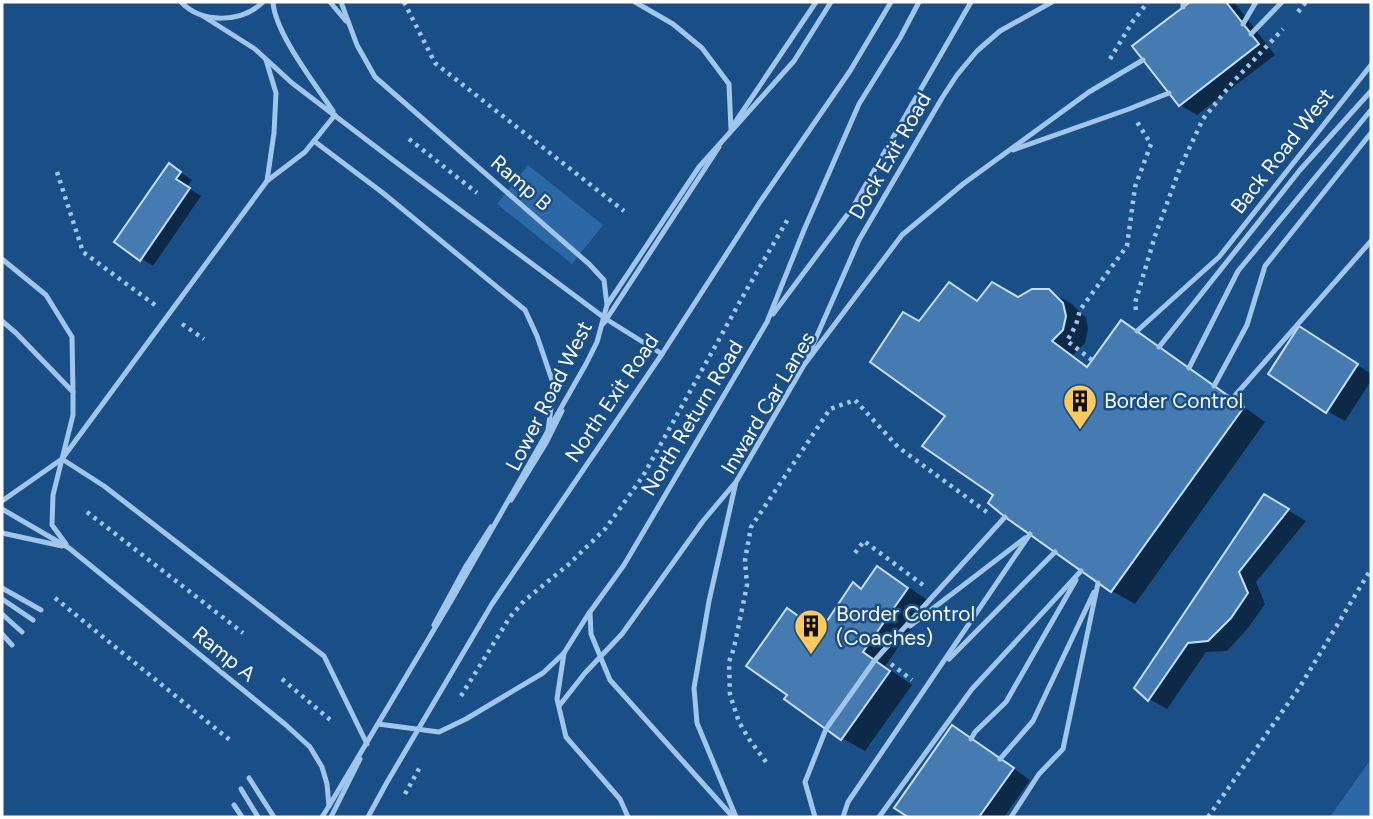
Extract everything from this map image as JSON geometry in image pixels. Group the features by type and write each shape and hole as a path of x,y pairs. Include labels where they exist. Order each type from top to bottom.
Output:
{"lane":[{"path":"181,2 255,49 292,83 393,160 606,319 662,354"},
{"path":"203,16 241,16 263,2"},
{"path":"272,2 291,48 335,115"},
{"path":"330,2 350,27"},
{"path":"341,2 350,27"},
{"path":"635,2 673,24 702,48 729,84 731,130"},
{"name":"Lower Road West","path":"331,817 367,744 472,556 508,506 546,443 606,319 816,2"},
{"path":"322,817 451,601 586,363 597,342 607,305 699,167 794,61 831,2"},
{"name":"North Exit Road","path":"368,817 492,604 850,71 891,2"},
{"name":"North Return Road","path":"564,653 624,565 767,322 859,104 919,2"},
{"path":"767,322 853,207 971,2"},
{"name":"Dock Exit Road","path":"804,365 859,240 957,75 1000,31 1052,2"},
{"path":"1243,24 1256,2"},
{"path":"1251,34 1282,2"},
{"name":"Ramp B","path":"350,27 372,73 382,84 589,264 604,280 607,305"},
{"path":"265,58 276,93 267,181"},
{"name":"Inward Car Lanes","path":"735,817 697,723 694,688 709,601 736,482 804,365 902,235 963,184 1088,92 1143,60"},
{"name":"Back Road West","path":"1137,331 1219,257 1371,65"},
{"path":"1160,347 1300,170 1371,91"},
{"path":"1006,152 1169,93"},
{"path":"1189,368 1238,271 1371,110"},
{"path":"2,501 62,459 267,181 305,152 335,115"},
{"path":"1214,386 1247,325 1265,266 1371,133"},
{"path":"314,141 383,193 525,310 554,386 546,443"},
{"path":"1232,399 1371,241"},
{"path":"2,259 46,295 72,337 73,415 53,495 52,525 69,548"},
{"path":"2,321 73,392"},
{"path":"62,459 104,486 324,656 367,744"},
{"path":"559,706 622,634 702,521 736,482"},
{"path":"2,509 69,548"},
{"path":"815,817 805,782 825,729 875,660 1002,519"},
{"path":"2,533 69,548"},
{"path":"843,817 848,802 1030,534 898,635"},
{"name":"Ramp A","path":"69,548 310,747 325,776 329,806"},
{"path":"939,669 1055,552"},
{"path":"879,817 972,689 1081,571 1006,702 971,739"},
{"path":"1000,758 1033,721 1098,583 1063,749 1039,774 1011,817"},
{"path":"2,588 41,610"},
{"path":"2,599 33,620"},
{"path":"590,612 591,634 610,680 735,817"},
{"path":"2,614 22,632"},
{"path":"2,634 12,645"},
{"path":"378,724 439,732 543,673 564,653"},
{"path":"564,653 557,699 566,737 621,799 628,817"},
{"path":"249,778 274,817"},
{"path":"241,789 258,817"},
{"path":"234,805 242,817"}],"path":[{"path":"404,2 435,63 624,211"},
{"path":"1111,78 1107,65 1148,2"},
{"path":"1292,19 1306,2"},
{"path":"1137,331 1135,303 1155,236 1180,168 1203,119 1233,82 1285,27"},
{"path":"1092,360 1067,341 1076,325 1080,310 1127,246 1135,187 1151,144 1129,109"},
{"path":"57,172 82,252 204,339"},
{"path":"460,697 510,617 524,601 568,565 606,528 643,476 747,289"},
{"path":"766,762 748,739 730,695 729,662 747,584 745,560 751,527 830,410 855,400 898,447 1002,519"},
{"path":"87,512 243,633"},
{"path":"855,553 864,541 935,594"},
{"path":"1208,817 1301,685 1371,569"},
{"path":"54,597 231,741"},
{"path":"282,679 334,723"},
{"path":"405,793 422,763"}],"shaded area":[{"path":"528,165 603,225 572,264 497,204"},
{"path":"1371,759 1371,817 1330,817"}],"building":[{"path":"1190,2 1226,2 1259,44 1179,106 1132,46"},
{"path":"169,163 181,172 176,179 190,188 140,261 114,242"},
{"name":"Border Control","path":"949,282 977,301 992,282 1018,297 1032,289 1049,289 1063,303 1066,316 1063,330 1052,341 1087,367 1121,320 1244,407 1111,592 1005,517 988,503 993,495 922,446 945,416 870,362 903,312 919,321"},
{"path":"1299,326 1358,364 1326,413 1268,374"},
{"path":"1264,494 1289,509 1239,572 1248,593 1231,618 1208,641 1188,643 1148,701 1134,688"},
{"name":"Border Control (Coaches)","path":"877,566 908,588 863,652 890,671 841,740 784,699 787,695 746,666 787,608 801,618 805,611 825,624 853,582 861,589"},
{"path":"952,725 1014,768 979,817 908,817 894,808"}],"place":[{"name":"Border Control","path":"1080,431"},
{"name":"Border Control (Coaches)","path":"811,656"}]}
